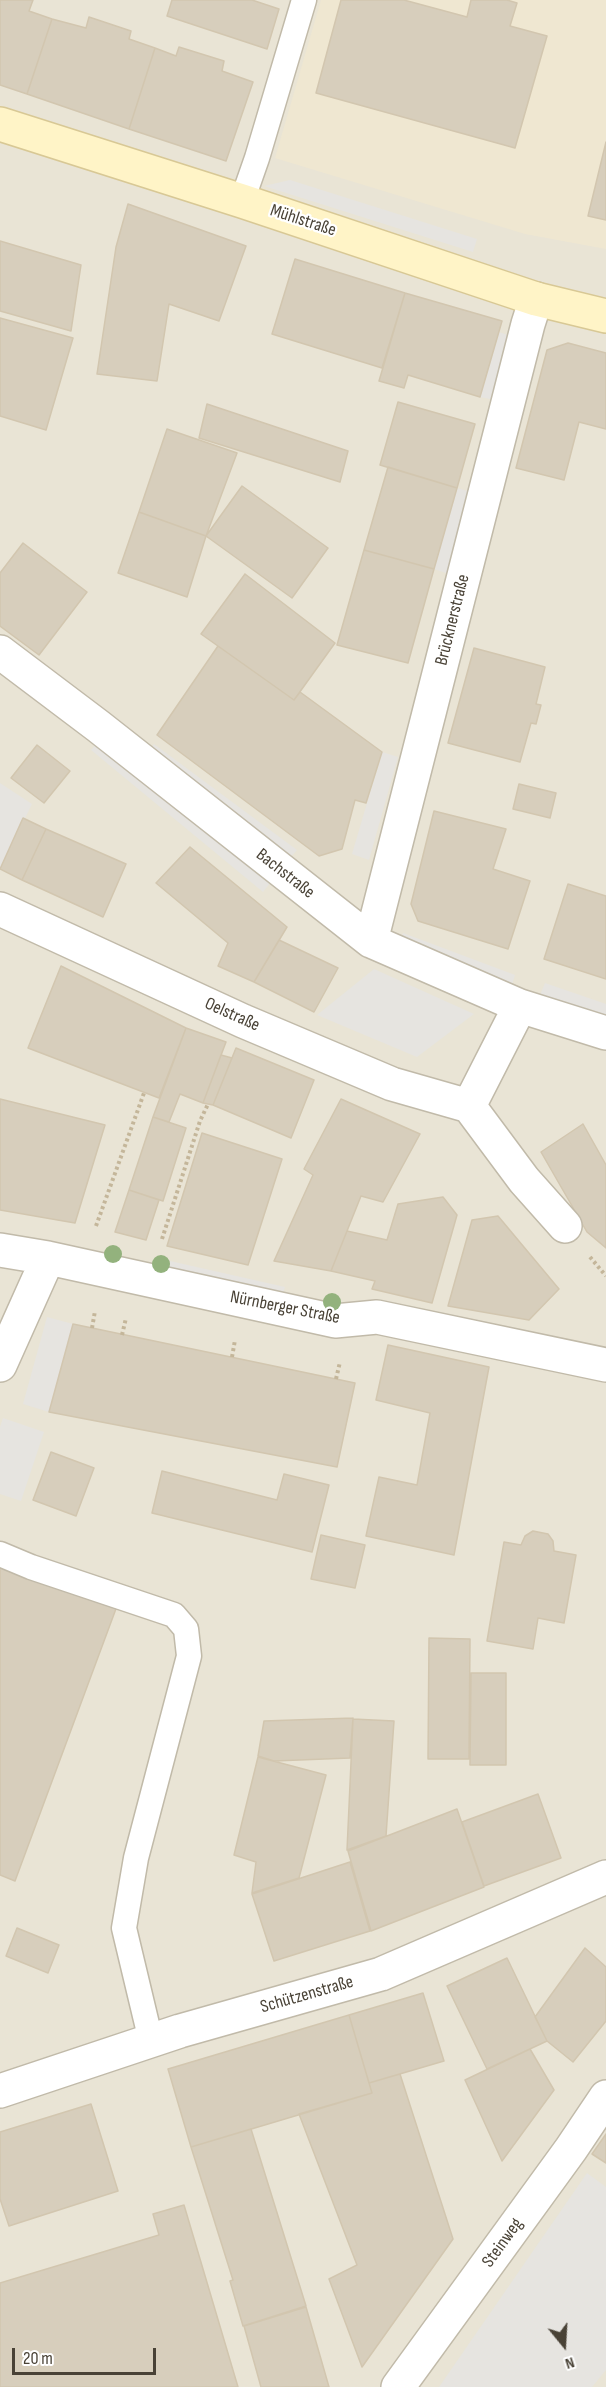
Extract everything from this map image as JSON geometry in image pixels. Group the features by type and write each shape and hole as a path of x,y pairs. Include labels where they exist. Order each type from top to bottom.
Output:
{"street":[{"name":"Mühlstraße","path":"0,124 537,299 606,316"},
{"name":"Brücknerstraße","path":"371,941 528,324 537,299"},
{"name":"Bachstraße","path":"0,652 98,726 371,941 520,1006 606,1033"},
{"name":"Oelstraße","path":"0,909 243,1021 392,1084 470,1106"},
{"path":"520,1006 470,1106 524,1180 565,1226"},
{"name":"Nürnberger Straße","path":"0,1250 48,1258 335,1321 378,1317 606,1365"},
{"path":"0,1365 48,1258"},
{"name":"Schützenstraße","path":"0,2091 180,2031 381,1974 606,1877"},
{"name":"Steinweg","path":"398,2387 571,2149 606,2097"}],"lane":[{"path":"242,201 304,0"},
{"path":"0,1554 31,1567 174,1615 186,1629 189,1656 136,1858 124,1928 151,2041"}],"path":[{"path":"93,1235 144,1093"},
{"path":"161,1241 200,1121 208,1104"},
{"path":"232,1357 236,1337"}],"shaded area":[{"path":"0,0 606,0 606,2387 0,2387"},
{"path":"321,0 606,0 606,249 525,234 275,158"},
{"path":"290,180 477,239 473,252 264,186"},
{"path":"499,332 511,336 495,400 480,397"},
{"path":"457,488 471,492 449,574 434,569"},
{"path":"100,740 271,882 263,892 91,750"},
{"path":"154,744 297,850 289,859 147,753"},
{"path":"382,752 398,757 369,860 352,854"},
{"path":"0,783 32,804 0,869"},
{"path":"403,933 515,975 512,985 400,942"},
{"path":"374,969 474,1014 417,1057 317,1015"},
{"path":"545,983 606,1004 606,1018 540,995"},
{"path":"170,1261 285,1287 281,1300 166,1273"},
{"path":"47,1317 73,1324 49,1412 23,1404"},
{"path":"3,1418 44,1432 21,1501 0,1494 0,1427"},
{"path":"587,2173 606,2187 606,2370 592,2387 439,2387"}],"building":[{"path":"0,0 33,0 29,11 52,19 27,94 0,85"},
{"path":"172,0 252,0 279,9 267,49 167,16"},
{"path":"341,0 404,0 467,17 471,0 507,0 517,3 510,26 547,36 515,148 316,93"},
{"path":"89,17 131,31 129,39 155,48 129,129 27,94 52,19 86,28"},
{"path":"179,47 224,61 222,71 253,82 226,161 129,129 155,48 176,56"},
{"path":"606,142 606,220 588,216"},
{"path":"128,204 246,246 219,321 169,304 157,381 97,374 116,247"},
{"path":"0,241 81,265 71,331 0,311"},
{"path":"295,259 405,293 382,368 272,334"},
{"path":"405,293 502,321 480,397 408,375 404,388 379,381"},
{"path":"0,318 73,338 46,430 0,416"},
{"path":"568,343 606,353 606,429 579,422 564,480 516,468 547,350"},
{"path":"398,402 475,424 457,488 380,465"},
{"path":"207,404 348,451 340,482 199,438"},
{"path":"167,429 237,453 206,536 139,512"},
{"path":"388,467 457,488 434,569 364,550"},
{"path":"242,486 328,548 292,598 206,536"},
{"path":"139,512 206,536 187,597 118,573"},
{"path":"23,543 87,592 39,655 0,626 0,573"},
{"path":"364,550 434,569 408,663 337,645"},
{"path":"245,574 335,643 294,700 201,634"},
{"path":"218,646 294,700 300,692 382,752 366,803 355,800 342,849 319,856 157,735"},
{"path":"474,648 545,667 536,704 541,705 536,724 531,723 520,762 448,743"},
{"path":"37,745 70,771 44,803 11,778"},
{"path":"519,784 556,793 550,818 513,809"},
{"path":"434,811 506,829 493,869 530,881 508,949 418,921 411,904"},
{"path":"23,818 46,829 22,880 0,869"},
{"path":"46,829 126,864 103,917 22,880"},
{"path":"190,847 287,927 254,982 218,966 228,943 156,883"},
{"path":"568,884 606,896 606,979 544,959"},
{"path":"279,940 338,968 314,1012 254,982"},
{"path":"61,966 186,1028 159,1098 28,1048"},
{"path":"186,1028 226,1042 203,1103 180,1094 169,1122 153,1117"},
{"path":"236,1048 314,1080 291,1138 213,1105"},
{"path":"221,1055 232,1058 213,1105 203,1103"},
{"path":"0,1099 105,1125 75,1223 0,1210"},
{"path":"341,1099 420,1134 383,1202 361,1196 331,1271 274,1261 313,1175 304,1169"},
{"path":"153,1117 186,1128 163,1201 129,1190"},
{"path":"583,1124 606,1165 606,1248 587,1232 541,1152"},
{"path":"202,1133 282,1159 248,1265 167,1246"},
{"path":"129,1190 159,1200 146,1240 115,1232"},
{"path":"443,1197 457,1215 432,1303 372,1289 375,1281 331,1271 347,1231 387,1240 398,1204"},
{"path":"498,1216 559,1289 529,1320 448,1306 472,1220"},
{"path":"73,1324 355,1383 337,1467 49,1412"},
{"path":"388,1345 489,1367 454,1555 366,1536 379,1477 417,1485 430,1413 376,1400"},
{"path":"51,1452 94,1468 76,1516 33,1500"},
{"path":"162,1471 277,1500 284,1474 329,1485 312,1552 152,1513"},
{"path":"533,1531 548,1534 553,1541 554,1551 576,1555 564,1623 538,1618 533,1649 487,1641 504,1542 521,1545 525,1536"},
{"path":"321,1535 365,1545 355,1588 311,1579"},
{"path":"0,1562 117,1606 15,1881 0,1875"},
{"path":"429,1638 470,1639 469,1759 428,1759"},
{"path":"471,1673 506,1673 506,1765 470,1765"},
{"path":"353,1718 350,1758 274,1761 258,1756 264,1721"},
{"path":"353,1719 394,1721 386,1836 347,1850"},
{"path":"258,1757 326,1775 299,1878 252,1893 256,1862 234,1855"},
{"path":"538,1794 561,1858 484,1886 462,1822"},
{"path":"457,1809 484,1887 371,1931 348,1851"},
{"path":"350,1862 370,1931 274,1961 252,1894"},
{"path":"17,1928 59,1945 48,1973 6,1956"},
{"path":"585,1948 606,1967 606,2021 573,2062 547,2041 535,2017"},
{"path":"507,1958 547,2041 487,2069 447,1986"},
{"path":"423,1993 444,2061 369,2083 349,2015"},
{"path":"349,2015 372,2093 191,2147 168,2069"},
{"path":"530,2049 554,2090 502,2161 465,2080"},
{"path":"400,2074 453,2239 362,2367 329,2279 357,2265 299,2114 372,2093 369,2083"},
{"path":"91,2104 118,2191 9,2226 0,2199 0,2132"},
{"path":"251,2129 306,2306 243,2326 230,2281 233,2280 191,2147"},
{"path":"606,2134 606,2163 592,2154"},
{"path":"184,2205 238,2387 0,2387 0,2283 159,2235 153,2214"},
{"path":"306,2307 329,2387 261,2387 244,2326"}]}
